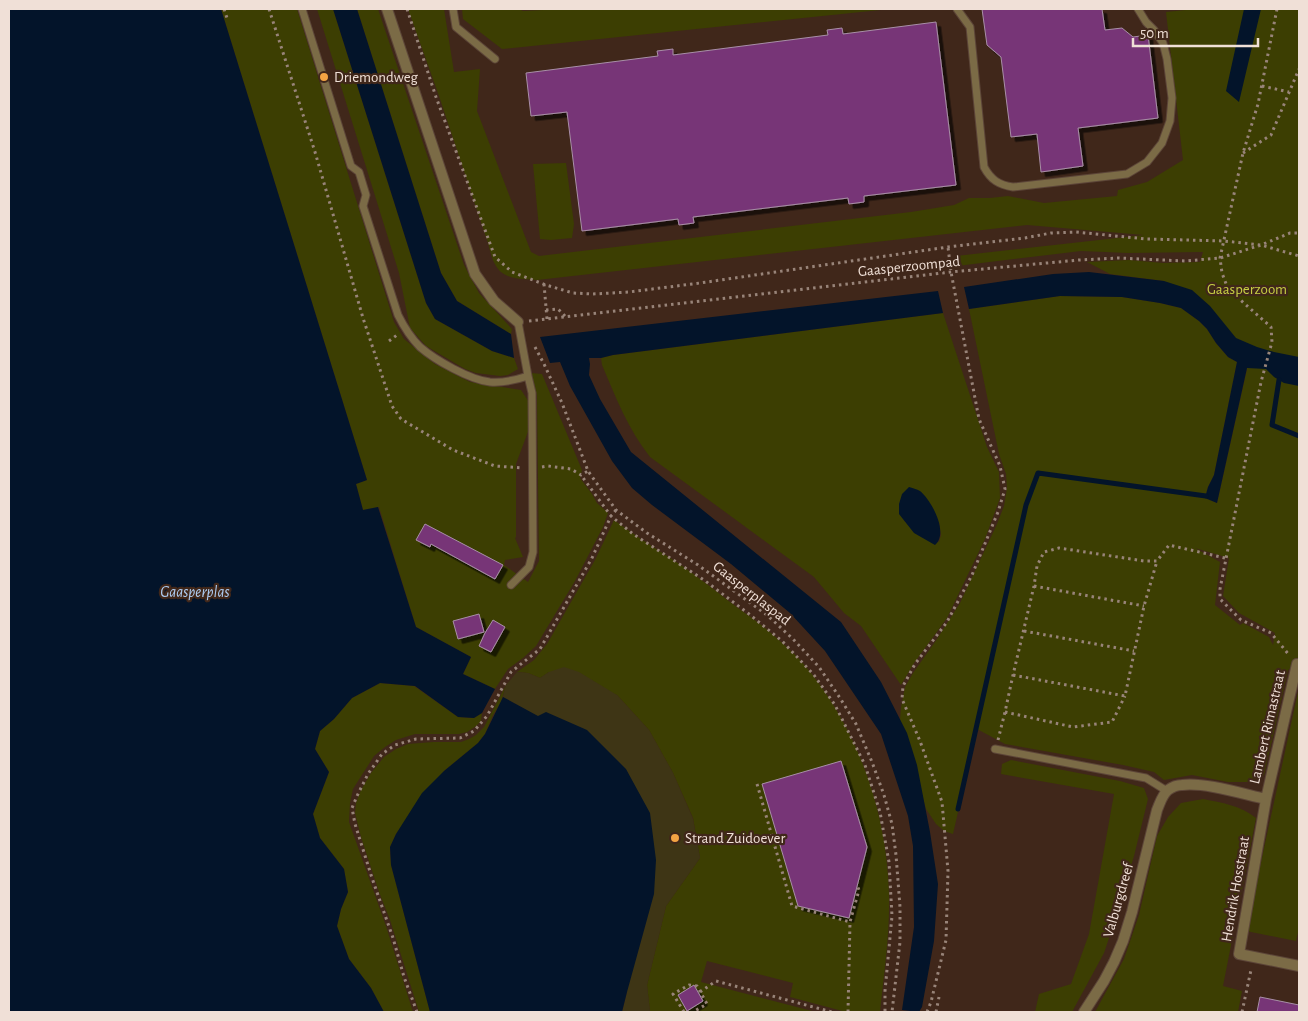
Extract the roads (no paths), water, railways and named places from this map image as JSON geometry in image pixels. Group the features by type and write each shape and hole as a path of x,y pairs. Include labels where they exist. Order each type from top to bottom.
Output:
{"street":[{"path":"387,9 475,274 494,301 518,322"},
{"name":"Lambert Rimastraat","path":"1266,799 1298,664"},
{"path":"1167,791 1182,784 1207,786 1266,799"},
{"name":"Valburgdreef","path":"1084,1012 1104,981 1123,941 1157,810 1161,799 1167,791"},
{"name":"Hendrik Hosstraat","path":"1266,799 1239,954 1299,966"}],"lane":[{"path":"302,9 351,166 359,172 366,195 363,206 398,315 405,328 419,346 466,375 488,382 512,381 528,376"},
{"path":"453,9 456,27 495,58"},
{"path":"957,9 970,27 984,167 989,176 996,182 1004,186 1014,187 1127,174 1147,162 1162,143 1170,122 1172,98 1167,59 1163,43 1138,9"},
{"path":"511,585 529,567 533,552 532,393 518,322"},
{"path":"995,748 1146,778 1167,791"}],"water":[{"name":"Gaasperplas","path":"9,9 221,9 367,480 356,484 363,510 378,507 416,627 471,657 463,674 495,689 482,713 474,718 458,717 415,686 380,683 352,698 334,719 320,731 315,749 329,772 313,814 320,838 344,869 348,892 337,926 349,959 371,988 384,1012 9,1012"},
{"path":"333,9 357,9 441,273 457,301 511,334 514,358 492,351 435,319 426,303"},
{"path":"1244,9 1261,9 1239,102 1226,91"},
{"path":"1089,272 1164,281 1192,290 1210,306 1236,338 1257,347 1299,357 1299,386 1284,383 1266,369 1247,368 1217,503 1205,498 1214,475 1237,362 1228,357 1199,321 1181,308 1122,297 1060,296 969,309 964,287 1053,274"},
{"path":"938,291 943,313 601,358 589,358 589,375 600,399 631,452 841,622 881,682 907,733 917,765 938,884 934,941 922,1007 919,1012 902,1010 914,927 913,846 908,816 881,734 825,651 790,613 731,564 632,488 612,461 570,386 560,362 550,363 540,337"},
{"path":"909,487 920,491 934,509 940,525 939,540 935,545 914,533 899,514 902,494"},
{"path":"503,697 538,716 546,712 587,730 626,769 650,813 656,860 654,894 622,1012 430,1012 391,865 390,847 422,793 444,771 478,743 485,734"}],"waterway":[{"path":"1279,380 1272,425 1299,436"},
{"path":"958,809 1026,505 1038,473 1206,496"}],"place":[{"name":"Driemondweg","path":"324,77"},
{"name":"Strand Zuidoever","path":"675,838"}],"park label":[{"name":"Gaasperzoom","path":"1247,289"}]}
